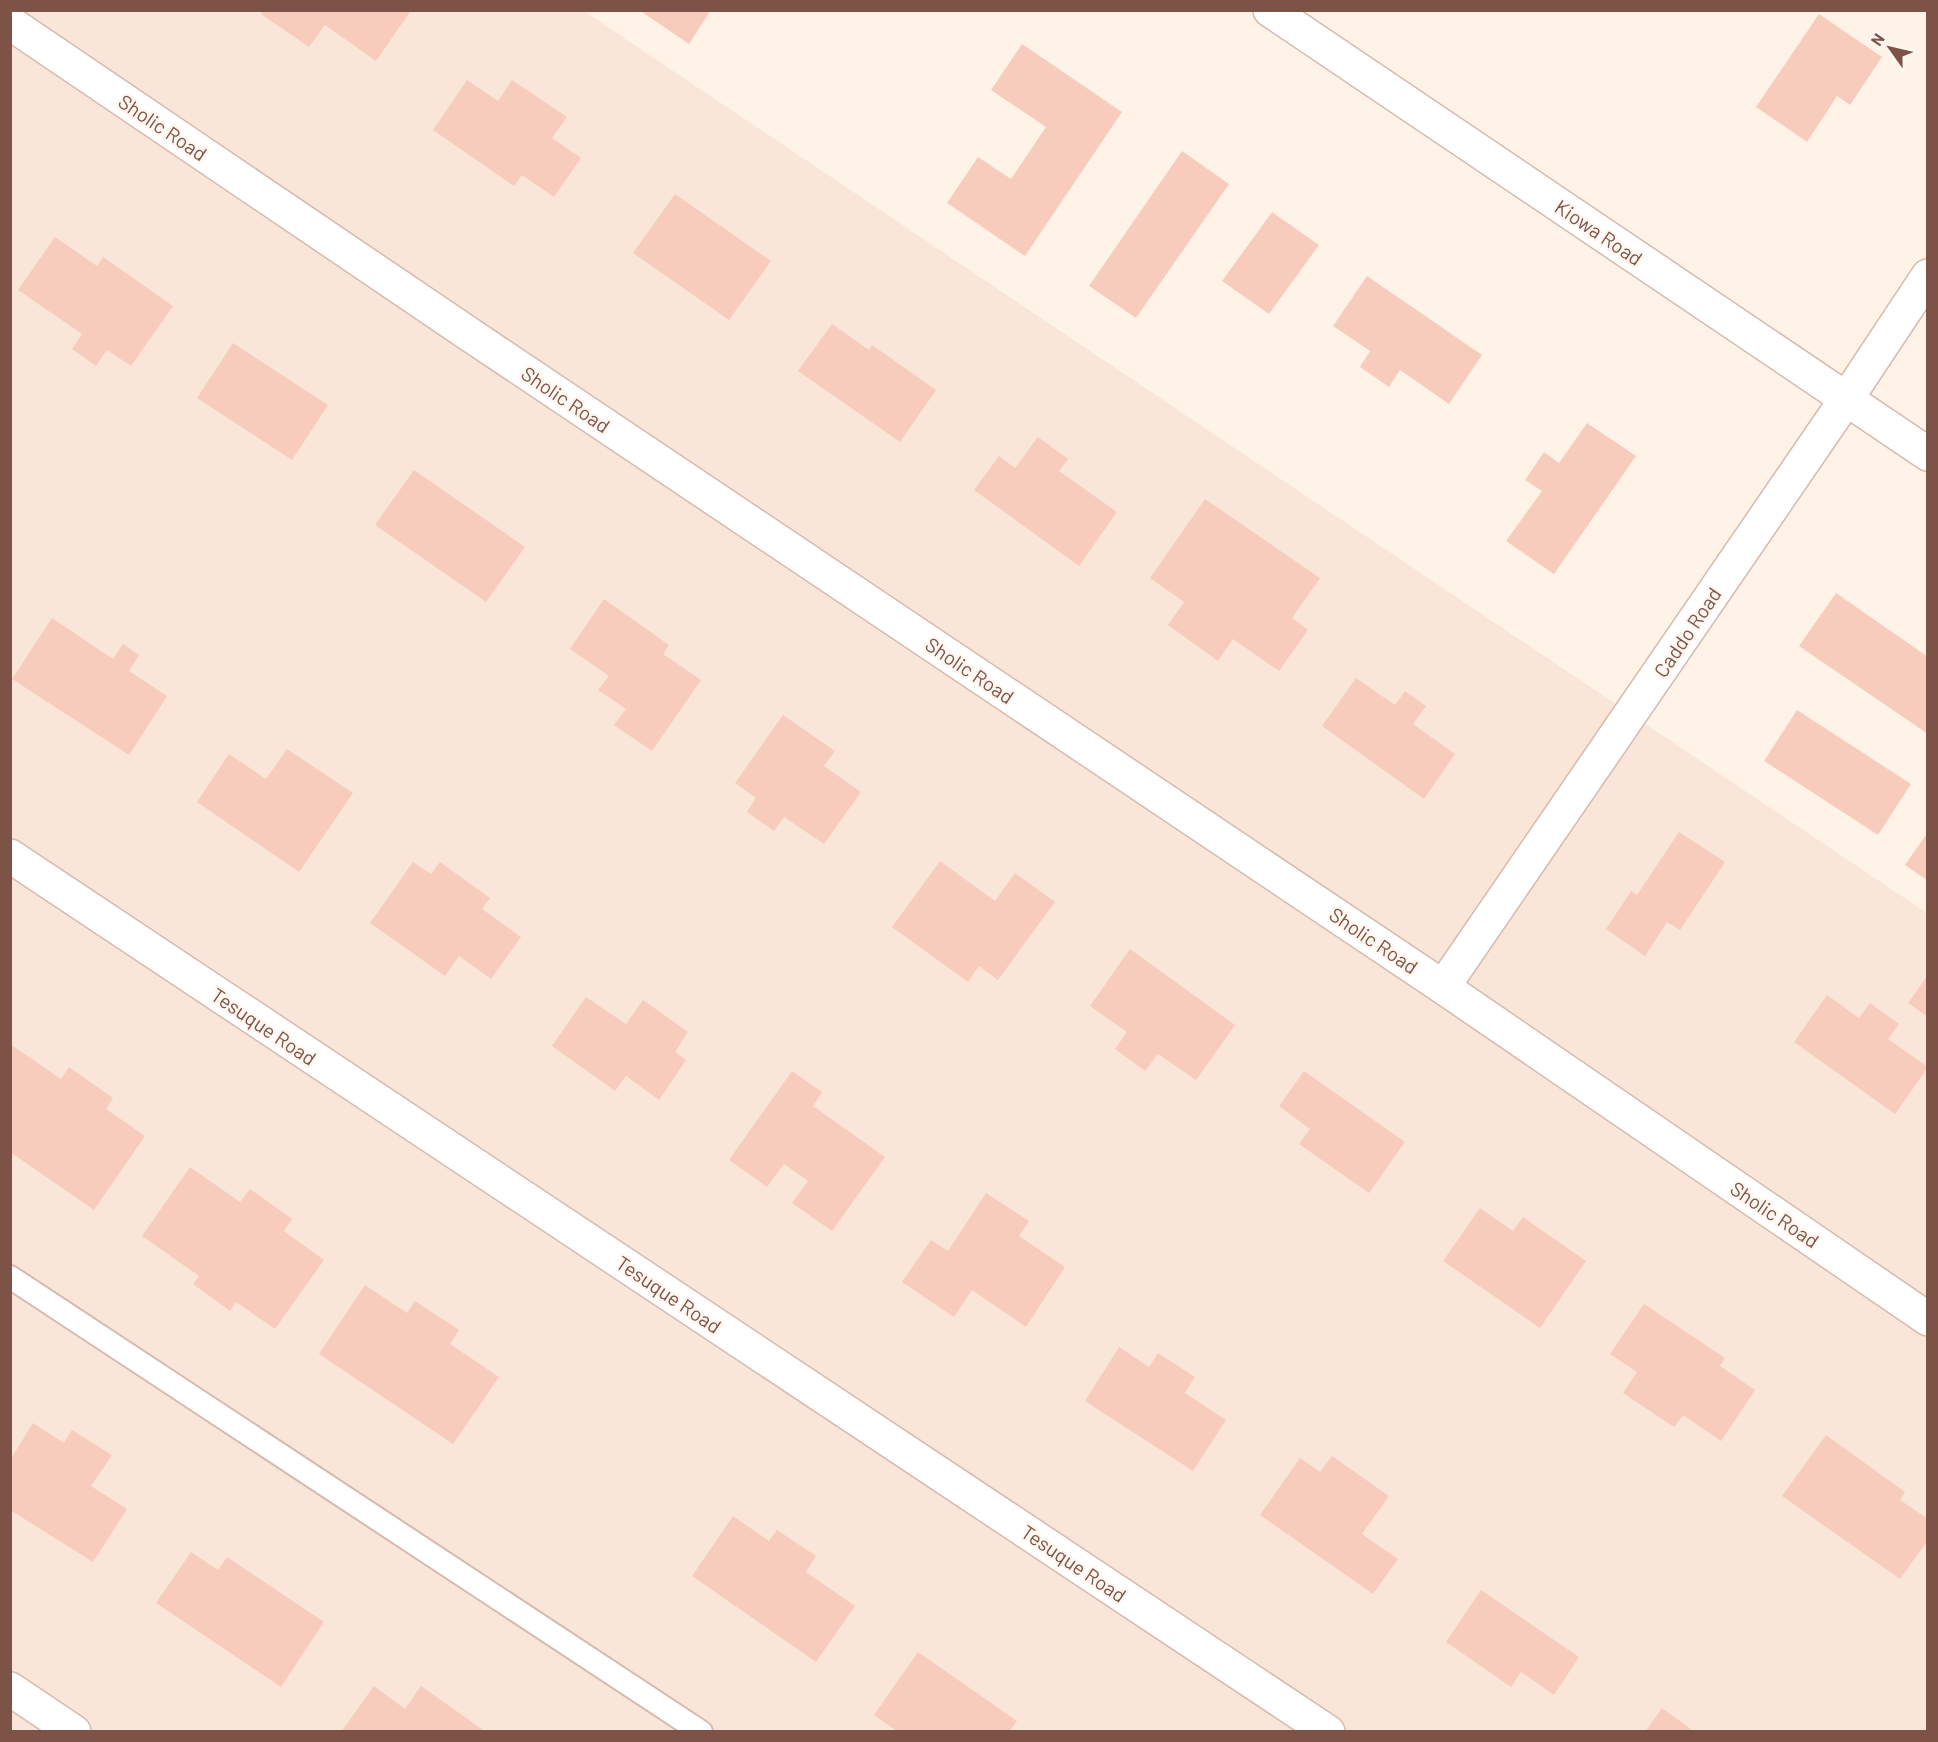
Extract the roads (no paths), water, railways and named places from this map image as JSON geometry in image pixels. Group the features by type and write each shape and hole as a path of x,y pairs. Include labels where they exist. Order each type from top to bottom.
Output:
{"street":[{"name":"Kiowa Road","path":"1270,10 1928,454"},
{"name":"Sholic Road","path":"10,23 466,332 1443,987 1928,1319"},
{"name":"Caddo Road","path":"1443,987 1847,398 1928,276"},
{"name":"Tesuque Road","path":"10,856 1329,1731"},
{"path":"10,1689 74,1731"}],"lane":[{"path":"10,1277 701,1731"}]}
